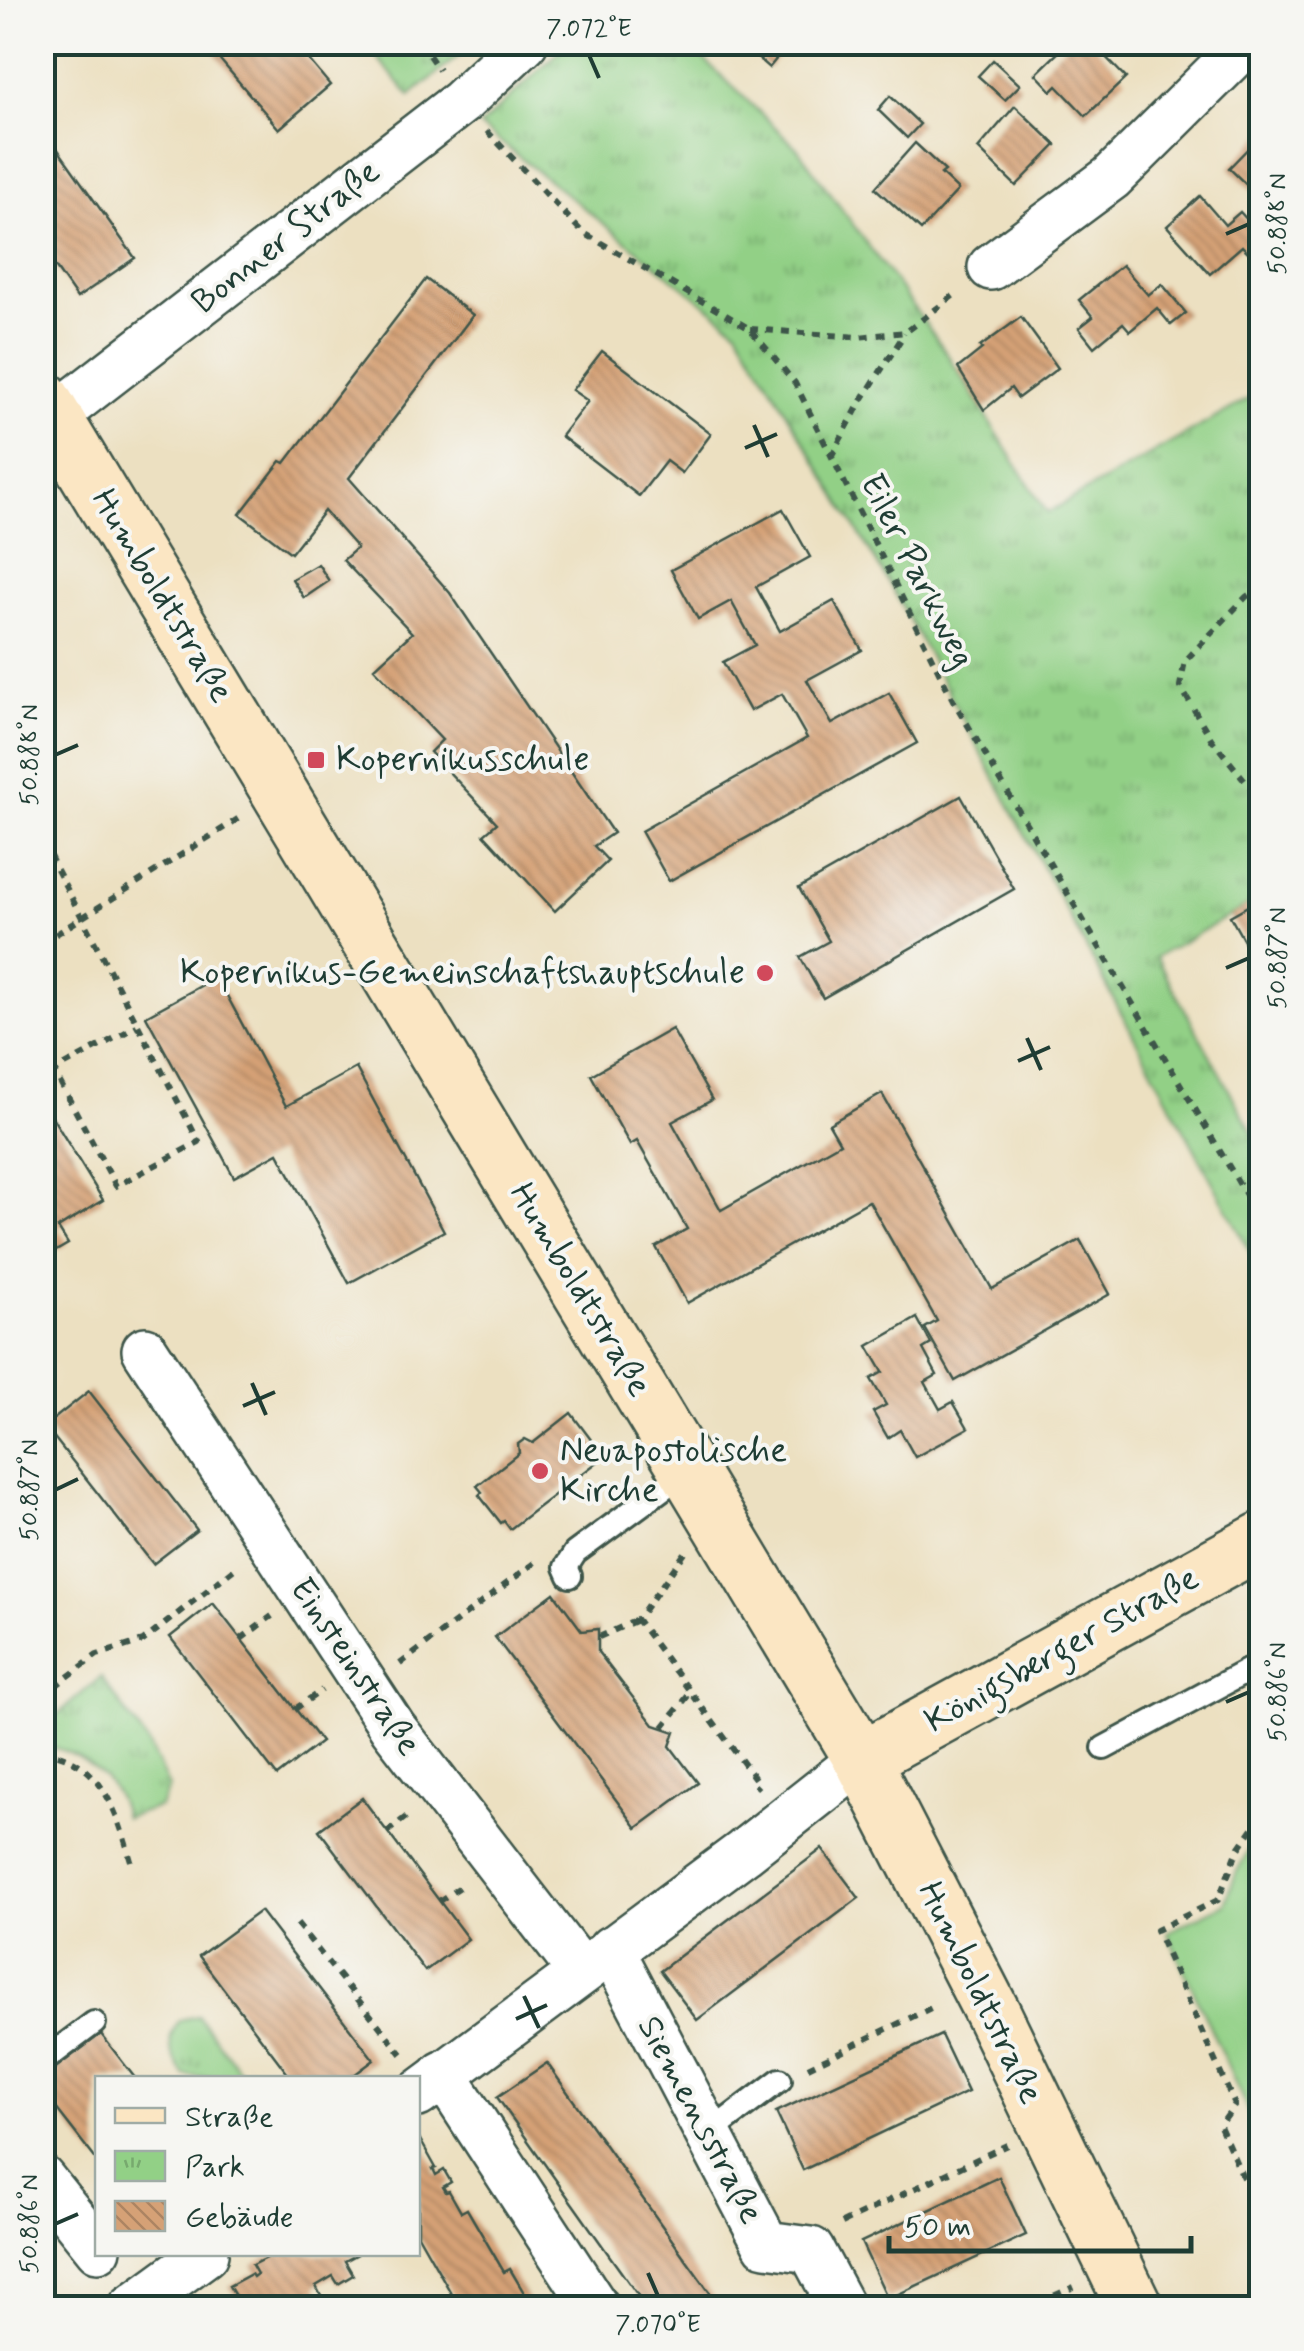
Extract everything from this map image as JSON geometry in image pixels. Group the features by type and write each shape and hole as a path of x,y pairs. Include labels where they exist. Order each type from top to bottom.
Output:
{"street":[{"name":"Bonner Straße","path":"47,414 460,102 525,42"},
{"path":"991,266 1111,178 1248,42"},
{"name":"Humboldtstraße","path":"47,414 280,792 862,1760 978,1985 1135,2308"},
{"name":"Einsteinstraße","path":"145,1350 392,1728 596,1960"},
{"name":"Königsberger Straße","path":"862,1760 1262,1540"},
{"path":"596,2308 429,2085 862,1760"},
{"name":"Siemensstraße","path":"596,1960 708,2134 766,2244 811,2250 842,2308"},
{"path":"42,2179 95,2246"},
{"path":"103,2256 139,2306 202,2256"}],"lane":[{"path":"570,1576 566,1566 574,1554 688,1470"},
{"path":"1104,1748 1262,1662"},
{"path":"42,2062 94,2023"},
{"path":"708,2134 780,2080"}],"path":[{"name":"Eiler Parkweg","path":"420,42 460,102 582,232 750,328 795,383 953,700 1262,1222"},
{"path":"831,457 906,332 991,266"},
{"path":"750,328 858,337 906,332"},
{"path":"1262,586 1246,597 1185,660 1180,686 1212,740 1252,789 1262,794"},
{"path":"42,943 280,792"},
{"path":"42,840 199,1142 116,1186 54,1071 138,1026"},
{"path":"599,1637 637,1620 690,1546 722,1526"},
{"path":"42,1696 97,1654 142,1641 270,1541"},
{"path":"367,1689 543,1556"},
{"path":"637,1620 759,1784 746,1797"},
{"path":"663,1727 691,1692"},
{"path":"42,1752 72,1761 100,1783 111,1798 131,1861"},
{"path":"1262,1814 1238,1850 1218,1900 1156,1930 1234,2106 1220,2126 1247,2187 1262,2198"},
{"path":"297,1924 429,2085"},
{"path":"780,2080 978,1985"},
{"path":"791,2247 1046,2126"}],"green space":[{"path":"365,43 474,43 410,96"},
{"path":"568,43 687,43 797,148 944,349 1047,513 1261,392 1261,898 1156,957 1261,1148 1261,1272 896,595 737,329 480,126"},
{"path":"101,1677 147,1742 169,1787 160,1807 124,1818 114,1791 95,1769 70,1754 43,1745 43,1727"},
{"path":"1261,1828 1261,2140 1167,1932 1225,1904 1236,1873"},
{"path":"198,2016 243,2076 184,2075 170,2041 180,2020"}],"building":[{"path":"205,42 294,42 330,85 279,129"},
{"path":"739,42 790,42 769,68"},
{"path":"1069,42 1091,42 1126,78 1086,116 1057,86 1052,91 1036,74"},
{"path":"993,60 1020,85 1005,100 978,76"},
{"path":"890,96 920,124 907,138 878,110"},
{"path":"1015,106 1056,145 1016,186 978,149"},
{"path":"42,127 135,258 77,298 42,248"},
{"path":"1262,134 1262,200 1229,168"},
{"path":"915,143 945,171 941,174 958,190 921,230 875,188"},
{"path":"1200,196 1225,225 1240,212 1262,236 1262,241 1248,252 1242,246 1210,274 1167,226"},
{"path":"1122,265 1148,295 1162,284 1186,313 1171,325 1157,308 1130,331 1123,323 1094,347 1079,328 1093,317 1079,300"},
{"path":"426,279 473,315 349,478 450,593 613,833 594,846 608,861 555,911 484,834 497,823 430,752 442,740 374,668 412,633 343,560 357,548 324,511 291,553 240,514 281,461 285,463"},
{"path":"1021,317 1058,368 1018,398 1011,388 984,410 958,368"},
{"path":"602,351 711,434 682,473 666,461 639,496 561,436 588,401 572,390"},
{"path":"783,509 810,557 756,587 780,631 834,601 862,650 807,680 832,724 889,693 917,743 669,881 641,831 807,738 782,694 750,711 723,662 755,645 731,601 698,619 671,570"},
{"path":"318,564 329,581 304,598 292,579"},
{"path":"961,796 1014,889 823,998 800,957 829,941 799,888"},
{"path":"1262,898 1262,994 1245,966 1255,961 1230,916"},
{"path":"217,977 286,1106 356,1068 444,1231 349,1283 278,1153 234,1177 146,1016"},
{"path":"42,1006 57,1030 42,1039"},
{"path":"672,1029 712,1100 672,1122 721,1210 840,1143 829,1124 882,1094 992,1289 1080,1240 1110,1294 955,1381 925,1328 937,1321 869,1201 687,1303 656,1247 687,1229 637,1141 630,1145 591,1075"},
{"path":"46,1107 103,1200 58,1228 68,1244 42,1259 42,1109"},
{"path":"917,1318 931,1344 923,1349 937,1375 925,1382 940,1409 953,1402 968,1428 915,1457 900,1430 888,1438 873,1412 886,1405 871,1379 883,1372 868,1346"},
{"path":"89,1391 197,1530 153,1564 45,1426"},
{"name":"Neuapostolische Kirche","path":"571,1413 604,1457 510,1529 479,1495 482,1492 477,1486 519,1453 518,1444 525,1439 533,1443"},
{"path":"554,1593 582,1631 598,1629 598,1652 654,1725 675,1732 670,1746 698,1783 637,1828 495,1637"},
{"path":"213,1603 321,1742 277,1776 170,1637"},
{"path":"362,1798 468,1939 425,1971 319,1830"},
{"path":"822,1849 859,1898 697,2020 660,1971"},
{"path":"260,1911 374,2060 353,2076 289,2076 199,1956"},
{"path":"101,2034 133,2076 95,2076 95,2158 42,2090 42,2078"},
{"path":"941,2035 968,2092 803,2170 776,2112"},
{"path":"547,2063 721,2308 647,2308 614,2262 497,2097"},
{"path":"420,2140 436,2175 444,2170 451,2182 443,2187 446,2192 461,2212 467,2209 504,2272 510,2269 533,2308 468,2308 461,2296 455,2300 420,2239"},
{"path":"999,2177 1026,2235 888,2299 861,2242"},
{"path":"270,2256 354,2256 345,2261 353,2275 338,2284 333,2276 316,2286 323,2300 309,2308 304,2300 289,2308 221,2308 237,2299 229,2286 257,2274 252,2265"}],"place":[{"name":"Kopernikusschule","path":"316,760"},
{"name":"Kopernikus-Gemeinschaftshauptschule","path":"765,973"},
{"name":"Neuapostolische Kirche","path":"540,1471"}]}
